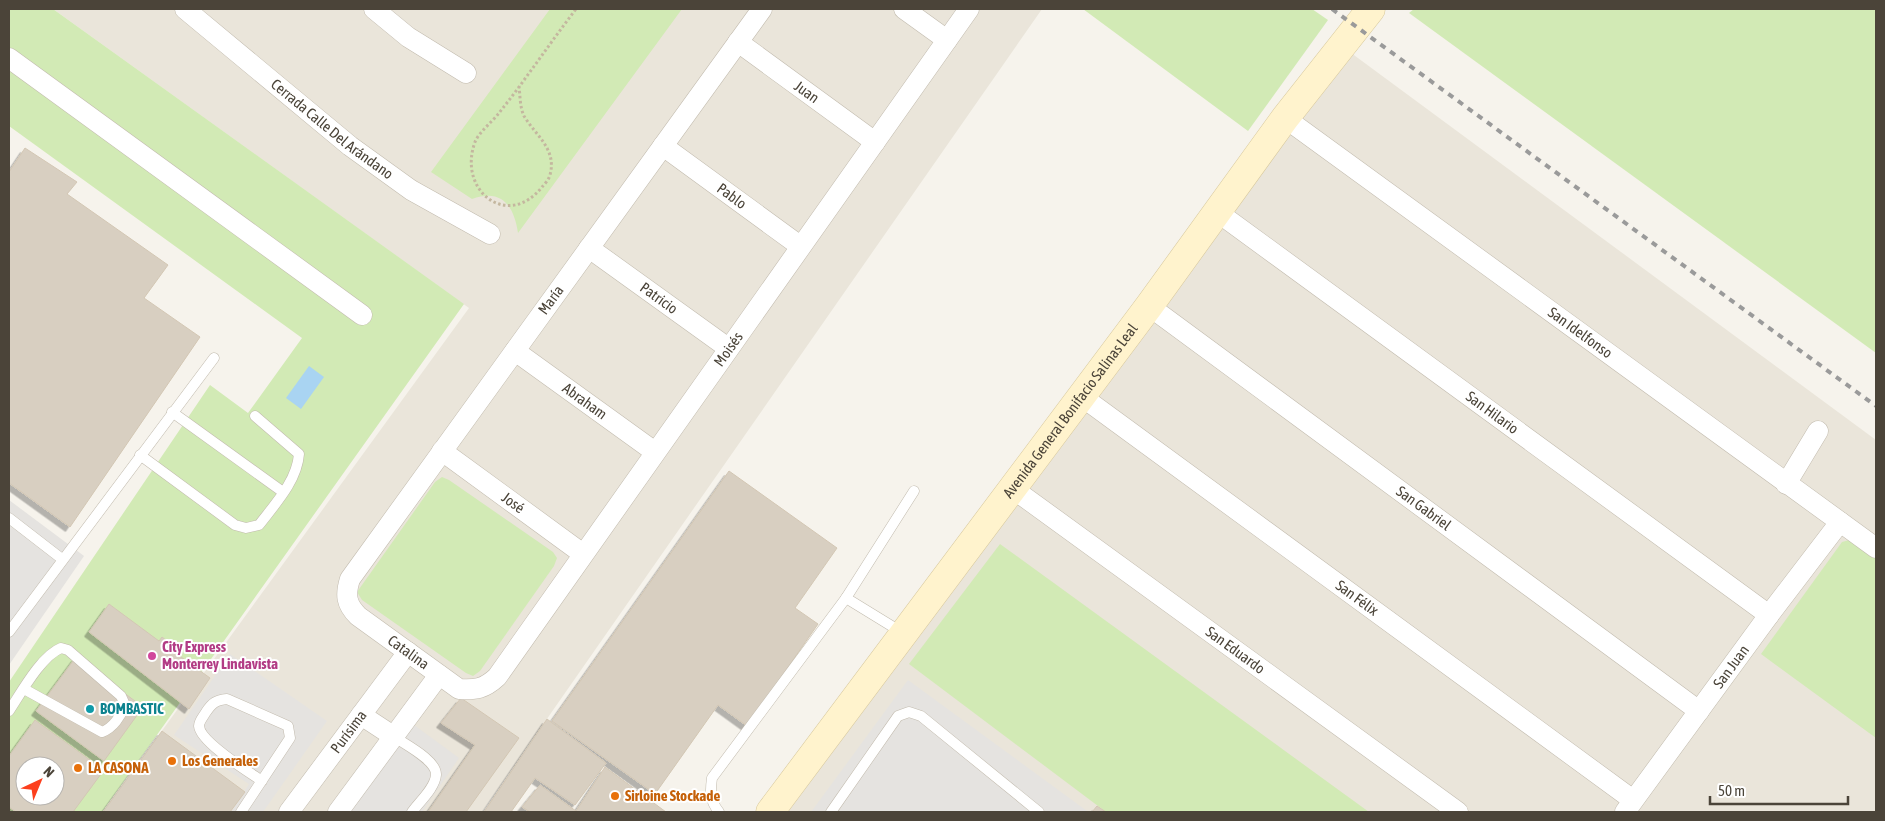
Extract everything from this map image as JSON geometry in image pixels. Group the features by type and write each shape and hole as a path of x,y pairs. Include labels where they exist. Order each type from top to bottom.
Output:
{"street":[{"name":"Cerrada Calle Del Arándano","path":"185,9 350,146 411,190 490,234"},
{"path":"374,9 408,37 466,73"},
{"name":"María","path":"345,593 350,579 762,9"},
{"path":"904,9 947,40"},
{"name":"Moisés","path":"486,688 497,677 969,9"},
{"name":"Avenida General Bonifacio Salinas Leal","path":"770,812 1149,306 1285,118 1371,9"},
{"name":"Juan","path":"738,42 875,142"},
{"path":"9,58 362,315"},
{"name":"San Idelfonso","path":"1285,118 1876,548"},
{"name":"Pablo","path":"663,146 800,246"},
{"name":"San Hilario","path":"1216,211 1769,615"},
{"name":"Patricio","path":"589,248 728,348"},
{"name":"San Gabriel","path":"1149,306 1699,711"},
{"name":"Abraham","path":"515,351 655,452"},
{"name":"San Félix","path":"1081,396 1629,806"},
{"path":"1786,484 1818,431"},
{"name":"José","path":"442,451 583,554"},
{"name":"San Eduardo","path":"1012,488 1458,812"},
{"name":"San Juan","path":"1629,806 1769,615 1840,522"},
{"name":"Catalina","path":"345,593 348,607 358,616 459,688 472,690 486,688"},
{"name":"Purísima","path":"289,812 408,652"},
{"path":"338,812 440,675"},
{"path":"361,715 393,736"}],"lane":[{"path":"9,632 214,358"},
{"path":"172,412 283,492"},
{"path":"140,455 235,525 246,528 259,525 283,492 298,466 299,454 255,416"},
{"path":"719,812 712,804 710,793 712,778 846,598 914,491"},
{"path":"9,518 62,559"},
{"path":"846,598 904,634"},
{"path":"9,711 24,689 46,659 54,651 61,648 68,650 121,696 125,705 122,714 102,732 24,689"},
{"path":"241,812 262,782 290,738 288,726 227,699 218,700 211,704 201,719 199,728 202,733 213,745 262,782"},
{"path":"831,812 898,716 909,712 922,716 1038,812"},
{"path":"393,736 428,759 434,767 436,775 432,784 412,812"}],"path":[{"path":"518,86 523,114 552,154 550,177 533,199 516,206 491,202 476,186 470,163 476,140 576,9"}],"shaded area":[{"path":"53,9 1042,9 482,812 103,812 469,308"},
{"path":"1343,47 1876,440 1876,812 776,812"},
{"path":"9,500 84,556 9,665"},
{"path":"230,654 327,721 263,812 231,812 249,784 174,735"},
{"path":"908,680 1087,811 811,812"},
{"path":"414,725 459,758 422,812 350,812"}],"green space":[{"path":"9,9 53,9 464,304 102,812 9,812 9,682 210,385 248,413 302,338 9,126"},
{"path":"550,9 682,9 518,233 510,207 505,202 491,196 472,199 431,172"},
{"path":"1083,9 1312,9 1328,20 1248,131"},
{"path":"1414,9 1876,9 1876,353 1409,13"},
{"path":"442,477 553,552 557,558 554,566 480,671 473,676 362,600 357,592 435,482"},
{"path":"1853,539 1876,556 1876,738 1761,654 1842,542"},
{"path":"1000,544 1369,812 1106,812 909,664"}],"water":[{"path":"309,366 324,377 301,409 286,398"}],"building":[{"path":"25,148 77,182 67,194 168,265 144,298 200,337 70,527 9,483 9,172"},
{"path":"729,471 837,548 795,608 818,624 747,726 718,705 655,794 552,721"},
{"path":"109,604 159,641 162,637 180,651 177,654 210,678 189,709 89,632"},
{"name":"BOMBASTIC","path":"76,657 143,707 104,761 36,711"},
{"path":"461,698 519,738 466,812 428,812 475,745 441,723"},
{"path":"547,719 606,763 575,805 535,778 511,812 484,812"},
{"name":"LA CASONA","path":"35,720 104,770 73,812 16,812 9,807 9,756"},
{"name":"Los Generales","path":"162,731 245,792 230,812 103,812"},
{"name":"Sirloine Stockade","path":"605,767 666,812 530,812 522,807 540,785 576,811"},
{"path":"1097,806 1106,812 1092,812"}],"railway":[{"path":"1332,9 1876,406"}],"place":[{"name":"City Express Monterrey Lindavista","path":"152,656"},
{"name":"BOMBASTIC","path":"90,709"},
{"name":"Los Generales","path":"172,761"},
{"name":"LA CASONA","path":"78,768"},
{"name":"Sirloine Stockade","path":"615,796"}]}
